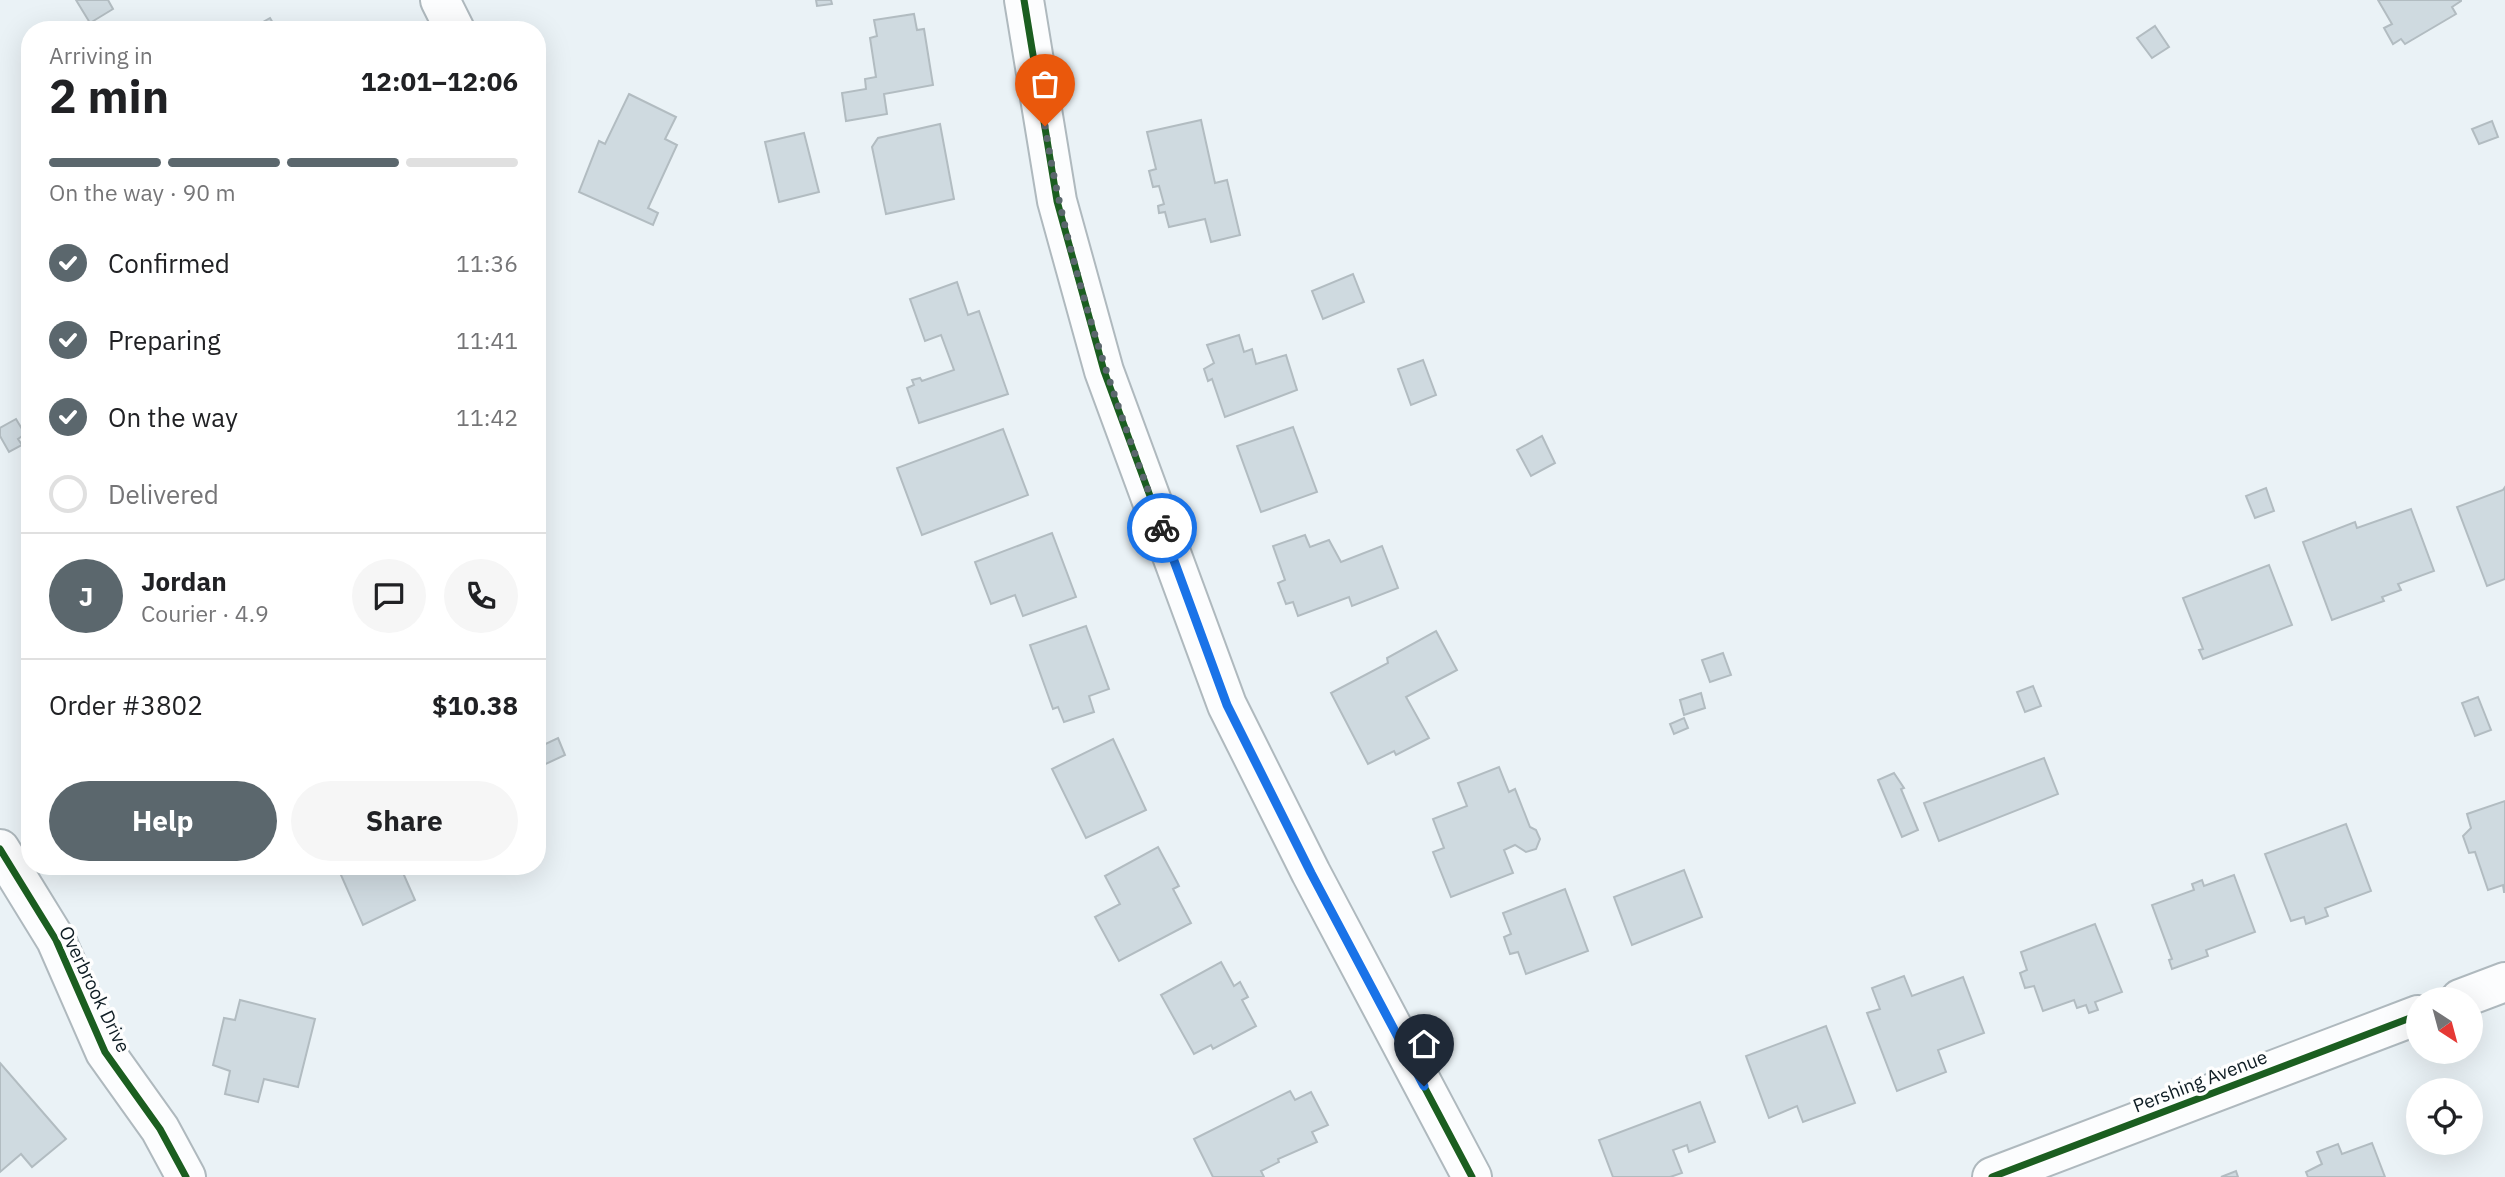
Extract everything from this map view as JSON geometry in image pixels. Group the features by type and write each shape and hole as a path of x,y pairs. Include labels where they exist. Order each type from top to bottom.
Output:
{"street":[{"path":"440,0 450,21"},
{"path":"1024,0 1057,201 1104,371 1227,705 1311,873 1472,1177"},
{"name":"Overbrook Drive","path":"0,849 56,940 105,1052 160,1129 186,1177"},
{"path":"2483,990 2505,982"},
{"name":"Pershing Avenue","path":"1992,1177 2406,1020"}],"building":[{"path":"76,0 108,0 113,9 89,21"},
{"path":"816,0 831,0 832,4 817,6"},
{"path":"2378,0 2461,1 2452,7 2456,14 2405,44 2401,39 2393,44 2384,28 2392,24"},
{"path":"914,14 917,30 924,29 933,85 884,94 887,114 846,121 842,93 866,89 865,79 876,77 870,38 877,36 874,20"},
{"path":"2155,26 2169,47 2152,58 2137,38"},
{"path":"629,94 676,117 665,139 677,145 648,208 658,213 653,225 579,192 599,141 605,144"},
{"path":"1201,120 1215,183 1227,180 1240,235 1211,242 1205,219 1169,227 1165,212 1159,213 1158,206 1164,204 1159,186 1153,187 1149,171 1156,169 1147,132"},
{"path":"2492,121 2498,137 2479,144 2472,129"},
{"path":"940,124 954,199 886,214 872,147 878,138"},
{"path":"804,133 819,192 779,202 765,142"},
{"path":"1353,274 1364,302 1323,319 1312,291"},
{"path":"957,282 968,315 979,311 1008,394 919,423 907,388 914,385 912,380 920,378 922,381 954,370 941,335 925,341 910,299"},
{"path":"1239,335 1244,352 1252,349 1256,364 1286,355 1297,390 1225,417 1212,379 1208,381 1204,369 1214,363 1207,345"},
{"path":"1423,360 1436,395 1411,405 1398,369"},
{"path":"16,419 21,427 21,437 18,439 21,446 9,452 0,436 0,428"},
{"path":"1293,427 1317,492 1261,512 1237,446"},
{"path":"1003,429 1028,495 922,535 897,468"},
{"path":"1542,436 1555,463 1531,476 1517,450"},
{"path":"2505,487 2505,579 2487,586 2457,507"},
{"path":"2266,488 2274,511 2255,518 2246,496"},
{"path":"2411,509 2434,571 2398,584 2401,590 2382,597 2384,601 2332,620 2303,542 2355,522 2357,528"},
{"path":"1052,533 1076,597 1023,616 1015,595 991,604 975,562"},
{"path":"1305,535 1310,547 1329,540 1341,562 1382,546 1398,588 1352,606 1349,597 1298,616 1293,602 1286,604 1278,583 1285,580 1273,546"},
{"path":"2269,565 2292,625 2203,659 2199,650 2203,649 2183,598"},
{"path":"1086,626 1109,689 1089,696 1094,712 1064,722 1058,707 1053,709 1030,645"},
{"path":"1436,631 1457,670 1406,697 1429,738 1396,755 1394,751 1368,764 1331,693 1388,663 1387,658"},
{"path":"1723,653 1731,675 1710,682 1702,660"},
{"path":"2033,686 2041,706 2025,712 2017,692"},
{"path":"1701,693 1705,708 1684,715 1680,700"},
{"path":"2478,697 2491,730 2475,736 2462,703"},
{"path":"1684,718 1688,728 1674,734 1670,724"},
{"path":"558,738 565,755 546,764 546,744"},
{"path":"1113,739 1146,810 1086,838 1052,769"},
{"path":"2044,758 2058,794 1939,841 1924,803"},
{"path":"1499,767 1509,792 1515,789 1530,827 1536,830 1540,839 1536,849 1526,852 1515,845 1504,850 1513,873 1451,897 1433,852 1444,848 1433,819 1467,806 1458,783"},
{"path":"1894,773 1904,788 1901,789 1918,830 1902,837 1878,780"},
{"path":"2505,801 2504,892 2503,885 2488,890 2475,852 2469,853 2463,836 2471,828 2467,814"},
{"path":"2346,824 2371,891 2325,908 2328,916 2306,924 2304,917 2291,921 2265,854"},
{"path":"1158,847 1179,886 1173,889 1191,923 1119,961 1095,917 1120,904 1105,876"},
{"path":"1684,870 1702,917 1632,945 1614,897"},
{"path":"341,875 404,875 415,900 363,925"},
{"path":"2234,875 2255,932 2206,950 2208,956 2172,969 2169,960 2172,959 2152,905 2194,890 2192,884 2202,880 2204,886"},
{"path":"1565,889 1588,951 1526,974 1518,952 1510,954 1504,937 1511,934 1503,913"},
{"path":"2095,924 2122,992 2095,1002 2098,1010 2089,1013 2086,1005 2077,1008 2074,1000 2043,1011 2034,986 2025,988 2020,973 2027,970 2021,952"},
{"path":"1221,962 1234,986 1240,982 1248,997 1242,1000 1256,1026 1213,1049 1211,1045 1194,1054 1161,995"},
{"path":"1904,976 1912,996 1963,977 1984,1033 1938,1050 1946,1072 1897,1091 1867,1013 1880,1009 1872,988"},
{"path":"240,1000 315,1019 298,1087 264,1079 258,1102 225,1094 230,1071 213,1065 224,1018 235,1020"},
{"path":"1826,1026 1855,1103 1803,1122 1797,1106 1769,1118 1746,1056"},
{"path":"0,1063 66,1139 32,1167 21,1154 0,1172"},
{"path":"1290,1091 1295,1100 1311,1092 1328,1125 1312,1132 1317,1142 1278,1159 1279,1162 1261,1171 1264,1177 1213,1177 1194,1139"},
{"path":"1700,1102 1715,1142 1689,1152 1687,1145 1673,1150 1682,1173 1670,1177 1613,1177 1599,1140"},
{"path":"2372,1143 2385,1177 2308,1177 2306,1172 2322,1164 2317,1152 2338,1144 2342,1154"},
{"path":"2236,1171 2238,1177 2221,1177"}],"cycle path":[{"path":"1024,0 1057,201 1104,371 1227,705 1311,873 1472,1177"},
{"path":"0,849 56,940 105,1052 160,1129 186,1177"},
{"path":"1992,1177 2406,1020"}],"way so far":[{"path":"1045,126 1057,201 1104,371 1162,528"}],"route":[{"path":"1162,528 1227,705 1311,873 1424,1086"}]}
